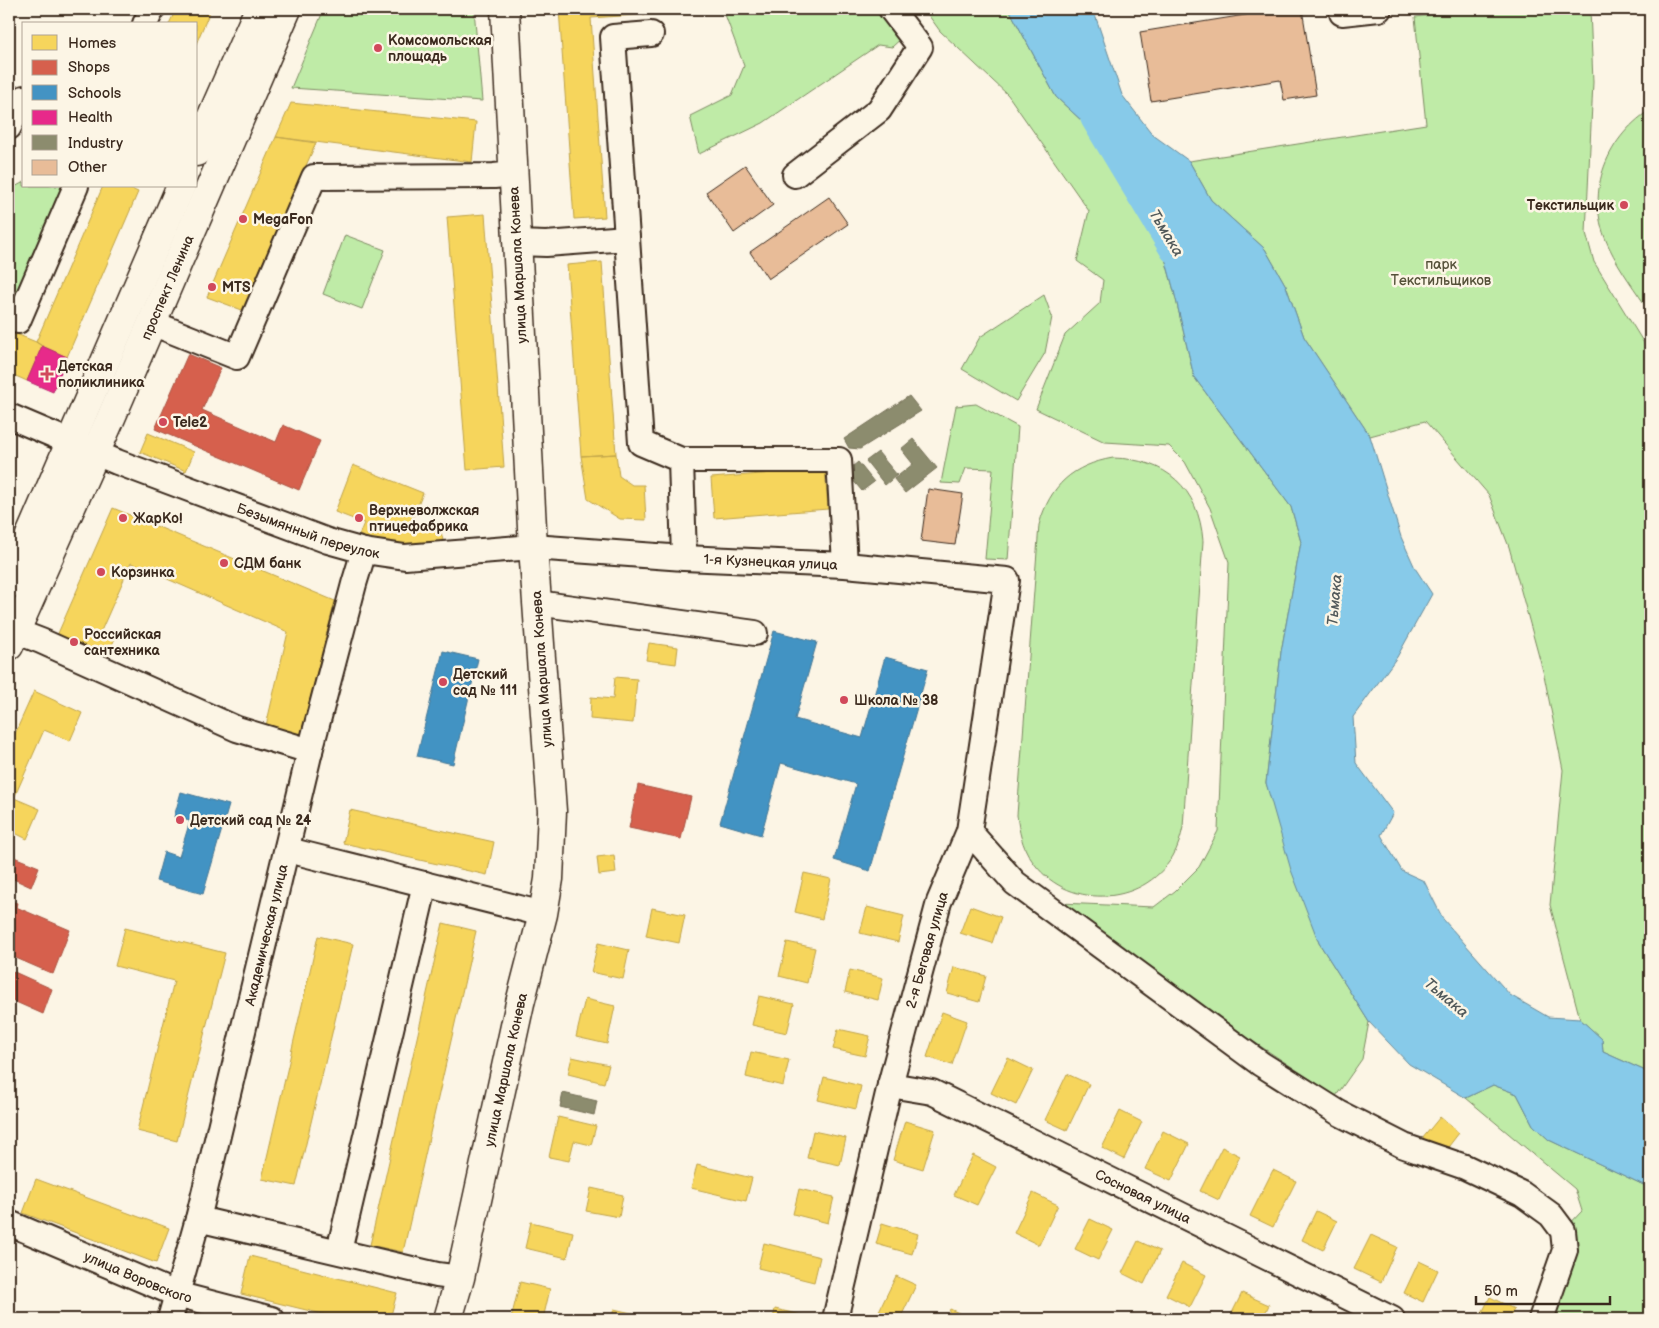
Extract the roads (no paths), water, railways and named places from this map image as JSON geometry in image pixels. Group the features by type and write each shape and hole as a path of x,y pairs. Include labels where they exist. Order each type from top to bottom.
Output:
{"main road":[{"path":"198,148 260,9"},
{"name":"проспект Ленина","path":"12,638 95,454 287,9"},
{"name":"улица Маршала Конева","path":"448,1319 460,1278 520,1003 543,914 548,879 552,811 538,603 532,547 505,9"},
{"name":"проспект Ленина","path":"9,584 70,443 174,189"}],"street":[{"path":"146,22 152,9"},
{"path":"795,175 879,110 920,47 891,9"},
{"path":"1342,13 1379,9"},
{"path":"650,34 613,37 641,443 680,460 839,460 845,565"},
{"path":"9,127 22,102"},
{"path":"152,323 237,357 314,177 494,176 514,174"},
{"path":"9,317 18,321 75,188"},
{"path":"517,244 546,244 627,238"},
{"name":"Безымянный переулок","path":"9,416 95,454 328,541 364,551 404,557 532,547"},
{"path":"680,460 684,558"},
{"name":"1-я Кузнецкая улица","path":"532,547 684,558 845,565 1007,580"},
{"name":"Академическая улица","path":"170,1319 198,1219 310,752 364,551"},
{"name":"2-я Беговая улица","path":"835,1319 890,1084 939,902 969,831 1007,580"},
{"path":"538,603 755,633"},
{"path":"12,638 41,641 236,729 310,752"},
{"path":"969,831 1016,883 1261,1064 1339,1114 1404,1146 1465,1167 1522,1194 1551,1216 1562,1231 1565,1250 1541,1319"},
{"path":"288,850 543,914"},
{"path":"339,1251 424,884"},
{"name":"Сосновая улица","path":"890,1084 932,1092 1392,1319"},
{"path":"198,1219 437,1275 460,1278"},
{"name":"улица Воровского","path":"9,1224 176,1294 272,1319"}],"water":[{"path":"1009,9 1093,9 1122,95 1153,135 1189,161 1211,200 1265,249 1286,286 1304,337 1370,436 1401,537 1415,568 1432,594 1397,657 1353,717 1356,763 1393,813 1381,835 1402,871 1424,881 1443,919 1510,995 1548,1017 1580,1019 1602,1039 1603,1052 1650,1073 1650,1188 1549,1140 1533,1125 1517,1094 1493,1085 1466,1098 1409,1064 1369,1022 1319,943 1291,870 1266,783 1281,652 1301,542 1291,507 1194,377 1174,291 1152,210 1121,157 1056,97"}],"waterway":[{"name":"Тьмака","path":"1096,117 1175,248"}],"place":[{"name":"Комсомольская площадь","path":"378,48"},
{"name":"Текстильщик","path":"1624,205"},
{"name":"MegaFon","path":"243,219"},
{"name":"MTS","path":"212,287"},
{"name":"Детская поликлиника","path":"47,374"},
{"name":"Tele2","path":"163,422"},
{"name":"ЖарКо!","path":"123,518"},
{"name":"Верхневолжская птицефабрика","path":"359,518"},
{"name":"СДМ банк","path":"224,563"},
{"name":"Корзинка","path":"101,572"},
{"name":"Российская сантехника","path":"74,642"},
{"name":"Детский сад № 111","path":"443,682"},
{"name":"Школа № 38","path":"844,700"},
{"name":"Детский сад № 24","path":"180,820"}],"park label":[{"name":"парк Текстильщиков","path":"1441,272"}]}
